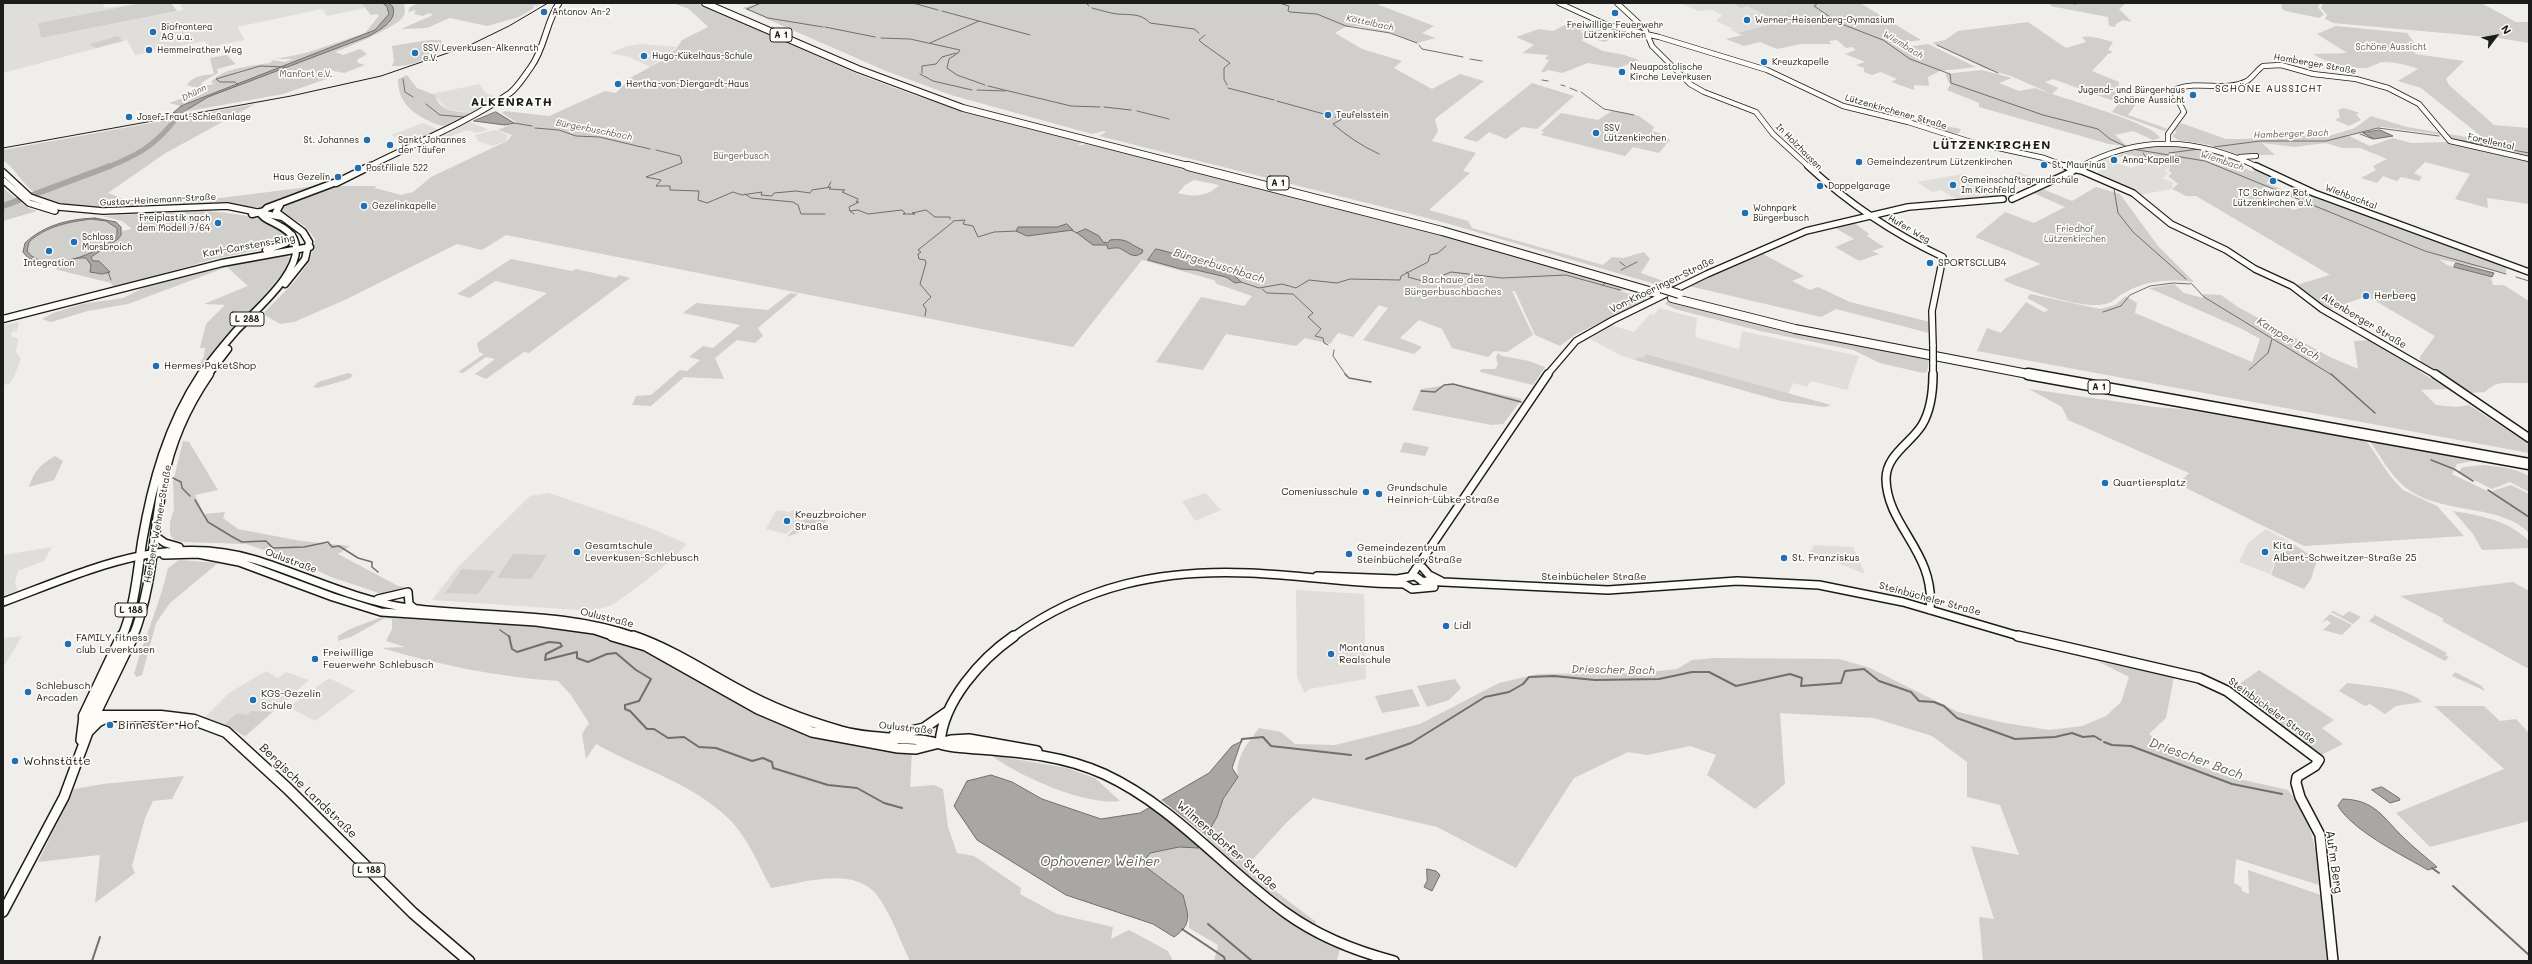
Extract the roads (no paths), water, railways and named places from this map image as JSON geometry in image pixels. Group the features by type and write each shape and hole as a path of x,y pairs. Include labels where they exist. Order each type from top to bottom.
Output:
{"highway":[{"name":"A 1","path":"705,3 858,70 973,111 1442,231 1659,291"},
{"name":"A 1","path":"721,3 892,78 976,108 1405,216 1676,296 1796,329 1902,351 2529,464"},
{"name":"A 1","path":"1676,296 1790,322 1911,347 2529,457"}],"main road":[{"path":"250,211 279,204 339,181 486,108 511,92 532,66 546,38 552,12 559,3"},
{"path":"1559,3 1603,23 1649,36 1659,37"},
{"path":"1617,3 1644,29 1649,36"},
{"path":"1637,32 1644,29"},
{"path":"1644,29 1659,37"},
{"name":"In Holzhausen","path":"1649,36 1652,46 1690,84 1704,92 1737,103 1758,113 1773,134 1807,167 1868,214"},
{"name":"Lützenkirchener Straße","path":"1659,37 1768,70 1843,106 1908,122 1971,142 2026,153 2072,168"},
{"name":"Hamberger Straße","path":"2168,142 2168,134 2184,112 2175,94 2176,89 2188,85 2238,84 2252,79 2263,66 2270,64 2286,66 2314,74 2352,78 2388,88 2419,104 2450,141"},
{"name":"Forellental","path":"2450,141 2529,159"},
{"name":"Wiehbachtal","path":"2081,169 2094,159 2130,148 2168,142 2205,146 2238,157 2314,193 2529,272"},
{"path":"2238,157 2256,156"},
{"path":"2072,168 2081,169"},
{"name":"Von-Knoeringen-Straße","path":"1414,581 1432,547 1556,362 1576,341 1613,320 1806,231 1868,214 1934,203 2003,199 2011,201 2012,199 2072,168"},
{"name":"Altenberger Straße","path":"2081,169 2132,193 2175,226 2220,247 2254,268 2292,286 2322,309 2436,375 2492,416 2529,438"},
{"name":"Gustav-Heinemann-Straße","path":"3,172 25,193 36,200 60,208 86,211 216,206 250,211"},
{"name":"Gustav-Heinemann-Straße","path":"3,180 18,196 29,203 43,208 78,214 217,209 250,211"},
{"path":"262,214 279,204"},
{"path":"279,204 276,211 281,217 303,230 308,237 310,247"},
{"path":"250,211 281,217"},
{"path":"262,214 278,223 292,235 296,251"},
{"name":"Hufer Weg","path":"1868,214 1909,241 1943,257 1932,311 1933,362 1931,393 1923,424 1892,458 1886,476 1890,501 1931,583 1932,600 1930,610"},
{"path":"259,252 286,243 292,235"},
{"name":"Karl-Carstens-Ring","path":"3,319 203,267 275,253 289,253 310,247"},
{"name":"Herbert-Wehner-Straße","path":"89,716 102,700 133,635 147,593 155,536 168,464 176,436 190,406 216,364 297,270 305,259 310,247"},
{"name":"Karl-Carstens-Ring","path":"3,316 72,300 197,266 259,252 296,251"},
{"name":"Herbert-Wehner-Straße","path":"89,716 122,638 135,597 139,558 154,484 166,441 177,414 208,365 284,277 296,251"},
{"path":"155,536 165,543 185,548"},
{"name":"Von-Knoeringen-Straße","path":"1414,581 1423,568 1432,547"},
{"name":"Oulustraße","path":"3,602 152,555 185,548 232,553 370,600 416,609 542,617 580,622 622,631 660,646 755,699 793,716 867,736 940,743"},
{"name":"Oulustraße","path":"152,555 184,554 224,558 333,597 381,612 536,622 594,630 646,646 784,722 812,732 898,748 916,749 940,743"},
{"name":"Steinbücheler Straße","path":"1423,568 1434,578 1459,584"},
{"name":"Steinbücheler Straße","path":"940,743 940,732 949,710 968,680 994,652 1041,617 1088,594 1134,580 1178,573 1227,572 1304,577 1350,583 1414,581 1504,587 1608,590 1737,581 1779,582 1859,592 1930,610 2044,643 2178,672 2211,683 2250,707 2319,760"},
{"name":"Steinbücheler Straße","path":"1414,581 1473,589 1504,587"},
{"path":"370,600 394,597 408,592 410,604 416,609"},
{"path":"86,735 97,723 112,716 102,707 102,700"},
{"path":"834,728 898,735 924,728 949,710"},
{"path":"79,751 86,735 89,716"},
{"path":"3,912 64,797 89,716"},
{"name":"Bergische Landstraße","path":"89,716 161,716 194,720 226,732 287,788 412,912 469,961"},
{"name":"Wilmersdorfer Straße","path":"940,743 949,747 1042,754 1099,772 1141,793 1176,817 1275,905 1301,923 1353,948 1394,961"},
{"name":"Auf'm Berg","path":"2319,760 2317,765 2297,777 2295,783 2298,793 2316,823 2320,835 2334,961"}],"water":[{"path":"383,3 389,3 393,7 394,12 392,17 386,25 369,36 208,97 183,112 173,113 181,106 375,30 389,14 387,7"},
{"path":"496,112 514,123 505,125 474,121"},
{"path":"2380,130 2393,136 2374,139 2363,133"},
{"path":"95,218 116,222 121,227 121,235 118,239 91,257 93,261 99,261 110,272 102,274 90,272 91,265 86,258 66,260 86,255 109,243 117,236 117,228 106,221 91,219 66,223 50,228 29,242 27,251 35,258 46,262 58,262 45,263 36,262 29,259 23,252 25,243 49,227 76,220"},
{"path":"1067,224 1073,230 1027,236 1016,231 1018,227 1057,227"},
{"path":"1086,229 1099,236 1103,242 1108,243 1110,240 1125,241 1143,250 1142,253 1139,255 1134,255 1129,254 1120,248 1108,249 1107,245 1093,245 1077,233"},
{"path":"1156,249 1195,260 1204,261 1234,275 1241,282 1235,283 1226,277 1196,270 1181,269 1148,260"},
{"path":"2456,263 2494,273 2492,277 2454,267"},
{"name":"Ophovener Weiher","path":"1241,742 1232,768 1238,777 1223,799 1217,817 1199,848 1179,847 1150,853 1142,864 1183,895 1188,919 1184,928 1174,937 1153,924 1066,895 977,840 954,806 967,781 991,775 1012,782 1042,799 1101,819 1140,813 1209,773 1232,746"},
{"path":"2382,787 2400,800 2390,803 2372,790"},
{"path":"2343,799 2364,803 2378,811 2408,842 2437,867 2428,870 2392,850 2366,833 2345,815 2338,806"},
{"path":"1427,869 1436,871 1440,875 1432,891 1424,887 1427,881"}],"waterway":[{"path":"761,3 747,9 768,18 823,27"},
{"path":"913,3 938,10"},
{"path":"1086,3 1089,6"},
{"name":"Köttelbach","path":"1279,3 1289,6 1288,11 1290,12 1317,14 1346,26 1390,33 1417,43"},
{"name":"Wiembach","path":"1818,3 1814,6 1839,23 1883,40 1910,59 1950,74 1951,83 2043,115 2098,129 2110,139 2127,147"},
{"path":"2069,3 2076,4"},
{"path":"1092,8 1114,14 1139,16 1150,23 1194,29 1199,33"},
{"path":"942,11 979,21"},
{"path":"930,43 979,21"},
{"path":"979,21 1030,35"},
{"path":"825,27 875,37"},
{"path":"1205,35 1199,40 1230,63 1224,68 1224,79 1227,85"},
{"path":"881,38 910,39 960,50 949,59 947,68 957,75 985,85"},
{"name":"Köttelbach","path":"1419,45 1422,49 1463,57"},
{"path":"1937,45 1998,73"},
{"path":"922,73 922,66 936,64 942,57 956,53"},
{"name":"Köttelbach","path":"1470,59 1482,61"},
{"path":"238,85 235,82 220,82 216,79 260,66 285,67"},
{"path":"920,74 933,81 972,90"},
{"name":"Bürgerbuschbach","path":"403,79 405,92 413,97"},
{"name":"Köttelbach","path":"1542,80 1548,81"},
{"name":"Köttelbach","path":"1561,85 1565,86"},
{"path":"988,86 1071,106 1100,107"},
{"path":"1228,88 1274,100"},
{"name":"Köttelbach","path":"1570,88 1577,91"},
{"path":"977,90 1005,91"},
{"name":"Köttelbach","path":"1581,92 1604,109 1634,115"},
{"path":"1277,101 1331,116"},
{"name":"Bürgerbuschbach","path":"426,104 440,115 464,117"},
{"name":"Dhünn","path":"108,167 142,151 149,146 163,134 180,112 186,107"},
{"path":"1104,107 1131,110"},
{"path":"1137,111 1169,119"},
{"path":"1335,117 1342,119 1333,124 1344,133 1379,154"},
{"name":"Bürgerbuschbach","path":"514,123 532,126"},
{"name":"Bürgerbuschbach","path":"535,128 559,130 576,136 599,137 650,149"},
{"name":"Hamberger Bach","path":"2214,147 2260,141 2326,141 2378,128 2439,136"},
{"path":"2360,134 2373,139"},
{"path":"2453,139 2529,153"},
{"name":"Wiembach","path":"2132,149 2205,161 2425,251 2506,274"},
{"name":"Hamberger Bach","path":"2169,153 2199,149"},
{"name":"Bürgerbuschbach","path":"656,150 680,156 682,163 646,177 661,180 656,186 670,186 670,190 699,191 698,200 707,203 733,192 742,195 746,194"},
{"name":"Kamper Bach","path":"2143,153 2146,157"},
{"name":"Dhünn","path":"3,206 110,166"},
{"name":"Bürgerbuschbach","path":"828,187 831,182"},
{"name":"Bürgerbuschbach","path":"746,194 762,192 761,195 772,196 774,193 796,191 810,193 812,190 831,187 829,189 845,190 842,192 858,199 856,202 859,202 849,207 850,211"},
{"name":"Kamper Bach","path":"2114,189 2118,213 2133,232 2186,279"},
{"path":"746,194 751,198 793,202 798,205 801,214 825,214"},
{"name":"Bürgerbuschbach","path":"850,211 858,210 868,214 902,210 905,213 903,214 915,214 912,213 926,210 935,217 950,217 950,219"},
{"name":"Bürgerbuschbach","path":"850,211 854,214"},
{"name":"Bürgerbuschbach","path":"953,221 965,220 963,224 973,226 978,237 994,232 1017,231"},
{"path":"925,316 926,309 923,305 931,297 920,284 926,263 925,260 919,259 918,254 921,252 918,250 953,222"},
{"name":"Bürgerbuschbach","path":"1071,230 1077,233"},
{"path":"1407,273 1428,262 1430,255 1438,253 1446,246"},
{"name":"Bürgerbuschbach","path":"1620,262 1625,266"},
{"name":"Bürgerbuschbach","path":"1621,270 1637,262"},
{"path":"108,272 111,280"},
{"name":"Bürgerbuschbach","path":"1407,273 1409,274 1408,277 1426,282 1451,272 1502,278 1566,275 1603,285"},
{"name":"Bürgerbuschbach","path":"1241,282 1259,288 1282,284 1296,288 1309,280 1337,283 1350,279 1400,280 1401,276 1407,273"},
{"name":"Wiembach","path":"2516,277 2529,281"},
{"path":"2103,312 2121,306 2130,295 2150,286 2173,283 2190,284"},
{"name":"Kamper Bach","path":"2191,283 2204,297 2332,375"},
{"name":"Bürgerbuschbach","path":"1603,285 1620,290"},
{"path":"1262,289 1267,293 1293,294 1313,313 1308,317 1321,329 1315,336 1323,338 1324,343 1328,345"},
{"path":"2249,370 2268,353 2272,339"},
{"path":"1334,350 1333,356 1346,375"},
{"name":"Kamper Bach","path":"2331,374 2375,413"},
{"path":"1346,375 1349,378 1371,382"},
{"path":"1421,391 1435,392 1444,385 1453,384 1521,402"},
{"name":"Kamper Bach","path":"2431,460 2454,469 2473,481"},
{"path":"173,478 181,482 182,488 190,496"},
{"name":"Kamper Bach","path":"2488,490 2529,517"},
{"path":"195,500 208,522 242,542 266,541 273,548 304,547 328,542 332,547 339,546 358,558 372,562 372,567 378,572"},
{"path":"500,630 509,636"},
{"path":"509,636 512,649 517,652 549,642 560,643 562,646 546,654 545,660 577,652 577,658 588,662 607,654 616,653 636,670 651,679 639,701 625,705 625,709 630,711 647,729 654,729 668,738 684,737 699,747 716,748 752,761 763,758 772,762 773,768 828,785 857,788 884,803 902,808"},
{"name":"Driescher Bach","path":"1366,759 1411,743 1485,697 1509,692 1523,684 1529,677 1554,676 1595,680 1659,679 1692,672 1709,672 1736,686 1790,674 1802,678 1801,686 1841,683 1845,671 1864,669 1879,681 1911,692 1919,701 1934,702 1944,706 1957,718 2015,739 2055,737 2072,733 2083,737 2094,736 2101,740"},
{"name":"Driescher Bach","path":"1241,742 1242,739 1263,737 1271,746 1351,755"},
{"name":"Driescher Bach","path":"2104,742 2112,745 2131,746 2232,784 2282,794"},
{"name":"Driescher Bach","path":"2432,868 2439,873"},
{"name":"Driescher Bach","path":"2453,886 2529,955"},
{"path":"1208,924 1252,961"},
{"path":"1182,929 1224,957 1225,961"},
{"path":"92,961 100,937"}],"railway":[{"path":"3,148 291,96 381,76 468,46 509,26 548,3"}],"place":[{"name":"Antonov An-2","path":"544,12"},
{"name":"Freiwillige Feuerwehr Lützenkirchen","path":"1615,13"},
{"name":"Werner-Heisenberg-Gymnasium","path":"1747,20"},
{"name":"Biofrontera AG u.a.","path":"153,32"},
{"name":"Hemmelrather Weg","path":"149,50"},
{"name":"SSV Leverkusen-Alkenrath e.V.","path":"415,53"},
{"name":"Hugo-Kükelhaus-Schule","path":"644,56"},
{"name":"Kreuzkapelle","path":"1764,62"},
{"name":"Neuapostolische Kirche Leverkusen","path":"1622,72"},
{"name":"Hertha-von-Diergardt-Haus","path":"618,84"},
{"name":"Jugend- und Bürgerhaus Schöne Aussicht","path":"2193,95"},
{"name":"Teufelsstein","path":"1328,115"},
{"name":"Josef-Traut-Schießanlage","path":"129,117"},
{"name":"SSV Lützenkirchen","path":"1596,133"},
{"name":"St. Johannes","path":"367,140"},
{"name":"Sankt Johannes der Täufer","path":"390,145"},
{"name":"Anna-Kapelle","path":"2114,160"},
{"name":"Gemeindezentrum Lützenkirchen","path":"1859,162"},
{"name":"St. Maurinus","path":"2044,165"},
{"name":"Postfiliale 522","path":"358,168"},
{"name":"Haus Gezelin","path":"338,177"},
{"name":"TC Schwarz Rot Lützenkirchen e.V.","path":"2273,181"},
{"name":"Gemeinschaftsgrundschule Im Kirchfeld","path":"1953,185"},
{"name":"Doppelgarage","path":"1820,186"},
{"name":"Gezelinkapelle","path":"364,206"},
{"name":"Wohnpark Bürgerbusch","path":"1745,213"},
{"name":"Freiplastik nach dem Modell 7/64","path":"218,223"},
{"name":"Schloss Morsbroich","path":"74,242"},
{"name":"Integration","path":"49,251"},
{"name":"SPORTSCLUB4","path":"1930,263"},
{"name":"Herberg","path":"2366,296"},
{"name":"Hermes PaketShop","path":"156,366"},
{"name":"Quartiersplatz","path":"2105,483"},
{"name":"Comeniusschule","path":"1366,492"},
{"name":"Grundschule Heinrich-Lübke-Straße","path":"1379,494"},
{"name":"Kreuzbroicher Straße","path":"787,521"},
{"name":"Gesamtschule Leverkusen-Schlebusch","path":"577,552"},
{"name":"Kita Albert-Schweitzer-Straße 25","path":"2265,552"},
{"name":"Gemeindezentrum Steinbücheler Straße","path":"1349,554"},
{"name":"St. Franziskus","path":"1784,558"},
{"name":"Lidl","path":"1446,626"},
{"name":"FAMILY fitness club Leverkusen","path":"68,644"},
{"name":"Montanus Realschule","path":"1331,654"},
{"name":"Freiwillige Feuerwehr Schlebusch","path":"315,659"},
{"name":"Schlebusch Arcaden","path":"28,692"},
{"name":"KGS-Gezelin Schule","path":"253,700"},
{"name":"Binnester Hof","path":"110,725"},
{"name":"Wohnstätte","path":"15,761"}],"district":[{"name":"SCHÖNE AUSSICHT","path":"2269,89"},
{"name":"ALKENRATH","path":"512,102"},
{"name":"LÜTZENKIRCHEN","path":"1992,145"}],"park label":[{"name":"Schöne Aussicht","path":"2391,47"},
{"name":"Manfort e.V.","path":"306,74"},
{"name":"Bürgerbusch","path":"741,156"},
{"name":"Friedhof Lützenkirchen","path":"2075,234"},
{"name":"Bachaue des Bürgerbuschbaches","path":"1453,286"}]}
